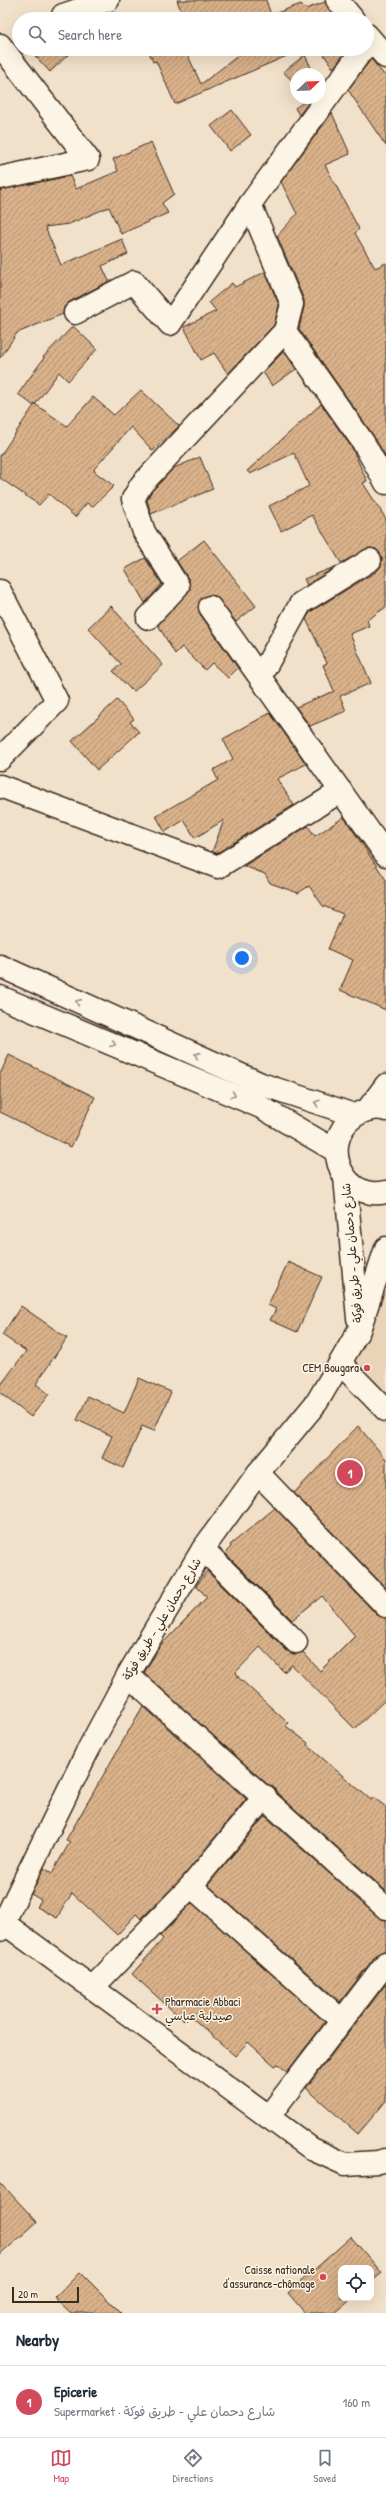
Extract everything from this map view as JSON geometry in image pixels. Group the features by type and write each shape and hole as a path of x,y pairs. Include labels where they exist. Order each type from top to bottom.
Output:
{"street":[{"path":"72,12 108,0"},
{"path":"337,0 347,12"},
{"path":"0,45 88,159 0,178"},
{"path":"374,48 386,57"},
{"path":"76,312 134,282 170,324 250,204 357,56"},
{"path":"148,618 178,586 144,532 133,499 141,485 285,331 292,304 250,204"},
{"path":"285,331 363,442 386,483"},
{"path":"260,677 301,603 370,560"},
{"path":"0,591 57,701 0,759"},
{"path":"210,607 386,855"},
{"path":"0,786 218,867 341,791"},
{"path":"0,966 260,1084 369,1112"},
{"path":"0,997 261,1107 336,1151"},
{"path":"386,1085 369,1112 344,1125 338,1137 336,1151 338,1164 345,1177 356,1187 370,1192 386,1192"},
{"name":"شارع دحمان علي - طريق فوكة","path":"345,1177 359,1330"},
{"name":"شارع دحمان علي - طريق فوكة","path":"2,1927 87,1752 128,1675 204,1549 258,1473 317,1402 359,1330 386,1248"},
{"path":"340,1363 386,1410"},
{"path":"258,1473 386,1606"},
{"path":"204,1549 296,1642"},
{"path":"128,1675 265,1796 386,1908"},
{"path":"93,1987 191,1886 265,1796"},
{"path":"191,1886 341,2020"},
{"path":"2,1927 93,1987 312,2149 345,2164 378,2162 386,2160"},
{"path":"268,2117 386,1963"}],"shaded area":[{"name":"CEM Bougara","path":"386,1291 386,1428 339,1380 356,1357"}],"building":[{"path":"177,0 266,0 270,12 181,12"},
{"path":"325,2 332,12 279,12 301,4 306,9"},
{"path":"35,56 67,56 50,72"},
{"path":"151,56 188,56 201,84 238,56 287,56 175,104 156,61 153,62"},
{"path":"305,56 311,68 290,68 290,78 283,72"},
{"path":"325,56 342,56 333,68"},
{"path":"371,59 386,77 386,146 348,90"},
{"path":"301,104 307,104 299,115 295,108"},
{"path":"232,110 251,135 230,151 211,126"},
{"path":"332,113 350,154 325,165 359,229 355,233 375,268 386,263 386,457 373,435 299,329 304,300 277,236 297,214 281,182"},
{"path":"151,142 174,194 162,203 168,213 121,234 109,207 69,224 45,227 61,265 122,239 128,254 102,266 109,281 69,302 64,307 63,314 17,333 0,358 0,190 70,176 76,189 118,171 113,159"},
{"path":"265,272 279,305 274,325 228,374 214,353 201,360 184,327 216,311 209,302 232,283 235,287"},
{"path":"73,326 97,349 68,381 59,372 34,406 18,394 44,358 43,357"},
{"path":"284,351 296,369 272,386 263,372"},
{"path":"141,390 179,426 153,451 131,427 94,469 95,472 114,486 92,507 87,503 75,517 49,494 39,505 0,478 0,456 35,404 67,426 93,397 114,415"},
{"path":"321,404 352,448 367,481 363,483 386,519 386,607 367,620 369,626 350,634 371,683 340,696 346,711 310,726 296,707 334,691 323,665 327,663 306,619 310,612 377,571 381,566 382,559 376,549 369,548 341,563 312,515 281,531 269,506 309,486 294,453 250,474 247,471"},
{"path":"200,457 213,489 151,514 147,500 151,492 174,468"},
{"path":"204,540 256,606 236,622 216,596 208,595 199,602 200,614 238,668 228,678 212,663 205,670 182,647 175,654 158,625 190,590 189,580 177,561"},
{"path":"145,558 162,584 145,603 125,569"},
{"path":"337,566 307,585 304,579"},
{"path":"111,606 163,665 133,692 113,671 121,664 88,628"},
{"path":"117,700 134,719 130,722 139,732 97,770 72,741"},
{"path":"270,713 306,764 277,779 294,805 217,853 212,852 224,820 195,838 184,820 165,832 156,816 218,780 213,770 233,759 223,739"},
{"path":"344,817 386,880 386,1010 340,990 353,960 328,949 343,914 323,906 309,886 298,893 270,883 265,874 244,866 308,826 315,836"},
{"path":"9,1055 95,1097 71,1147 0,1112 0,1074"},
{"path":"288,1262 322,1277 297,1332 270,1320 276,1309 268,1305"},
{"path":"21,1306 67,1338 36,1384 49,1394 31,1417 0,1393 0,1386 26,1351 2,1335"},
{"path":"139,1378 171,1392 154,1431 142,1426 123,1468 102,1458 112,1436 77,1420 88,1396 124,1413"},
{"path":"358,1426 386,1459 386,1588 294,1493"},
{"path":"275,1508 377,1615 386,1618 386,1699 355,1729 292,1665 284,1672 260,1647 236,1672 239,1678 288,1723 286,1726 308,1743 307,1745 371,1800 373,1797 386,1807 386,1891 277,1793 273,1787 267,1784 144,1673 160,1646 207,1597 196,1586 207,1571 287,1651 293,1654 303,1652 320,1671 355,1636 322,1596 292,1620 225,1553 231,1547 230,1545"},
{"path":"143,1706 246,1799 182,1878 141,1919 136,1914 117,1935 72,1893 57,1918 37,1907 41,1900 31,1894 44,1868 52,1873 70,1842 66,1840"},
{"path":"265,1816 378,1917 386,1920 386,1951 376,1955 340,2002 208,1885"},
{"path":"192,1903 325,2022 287,2072 278,2064 275,2066 248,2042 235,2056 189,2015 184,2021 132,1974 163,1939 160,1936"},
{"path":"386,1984 386,2101 358,2134 306,2088"},
{"path":"0,2182 37,2222 0,2255"},
{"name":"Caisse nationale d'assurance-chômage","path":"351,2237 382,2273 374,2280 374,2265 338,2265 338,2301 349,2301 335,2313 305,2313 288,2293"},
{"path":"80,2272 121,2313 71,2313 55,2298"}],"place":[{"name":"CEM Bougara","path":"367,1368"},
{"name":"Epicerie","path":"350,1473"},
{"name":"Pharmacie Abbaci صيدلية عباسي","path":"157,2009"},
{"name":"Caisse nationale d'assurance-chômage","path":"323,2277"}]}
